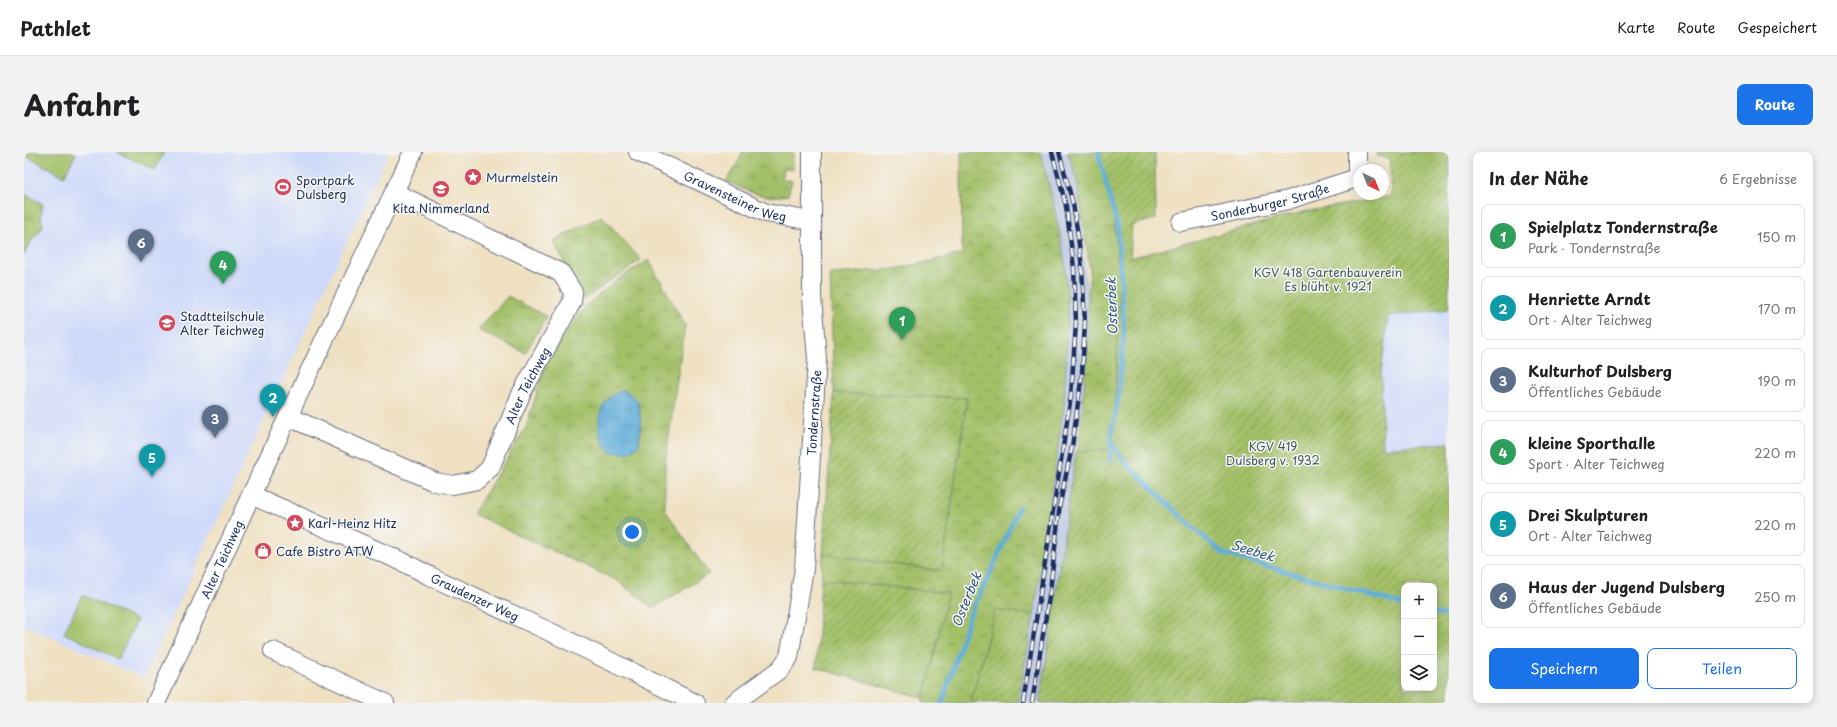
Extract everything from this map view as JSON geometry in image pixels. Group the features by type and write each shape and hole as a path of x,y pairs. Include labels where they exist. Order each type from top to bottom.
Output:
{"street":[{"name":"Alter Teichweg","path":"156,703 251,495 413,152"},
{"name":"Gravensteiner Weg","path":"638,152 766,213 812,221"},
{"name":"Tondernstraße","path":"734,703 780,668 789,657 805,558 817,359 812,298 812,152"},
{"name":"Sonderburger Straße","path":"1180,222 1288,200 1358,178 1357,152"},
{"name":"Alter Teichweg","path":"288,417 435,482 453,485 477,480 490,468 522,392 572,302 573,292 561,273 394,192"},
{"name":"Graudenzer Weg","path":"251,495 403,562 695,703"},
{"path":"273,651 385,703"}],"shaded area":[{"name":"Stadtteilschule Alter Teichweg","path":"24,152 389,152 144,678 24,625"},
{"path":"1040,152 1068,152 1077,180 1088,295 1088,344 1076,452 1040,703 1018,703 1034,615 1064,406 1066,353 1065,262 1051,193"},
{"path":"1449,309 1449,443 1382,448 1380,391 1388,316"}],"green space":[{"path":"28,152 72,152 76,154 64,176 26,156"},
{"path":"117,152 164,152 155,170"},
{"path":"742,152 793,152 793,169 784,169 782,179 792,181 788,195 770,196 756,194 726,181 740,159"},
{"path":"961,152 1040,152 1051,193 1065,262 1068,308 1064,406 1034,615 995,610 971,703 923,703 947,593 821,579 823,554 942,571 967,398 834,393 830,274 895,269 962,254"},
{"path":"1068,152 1099,152 1113,211 1120,284 1113,449 1078,452 1088,344 1088,295 1090,271 1077,180"},
{"path":"1099,152 1155,152 1156,219 1132,225 1130,258 1303,212 1369,200 1389,200 1389,196 1391,196 1390,160 1377,155 1377,152 1449,152 1449,309 1388,316 1381,375 1383,448 1449,443 1449,703 1040,703 1076,452 1113,449 1120,284 1113,211"},
{"path":"24,194 43,204 41,215 43,227 32,240 24,255"},
{"path":"602,216 641,260 584,299 553,241"},
{"path":"649,260 685,325 665,463 665,510 709,574 653,608 618,581 473,514 526,427 547,360 585,306 621,277"},
{"path":"508,296 547,317 525,353 478,330"},
{"path":"834,393 967,398 942,571 823,554"},
{"path":"821,579 948,593 924,698 816,668"},
{"path":"82,595 137,620 118,659 64,633"},
{"path":"995,610 1034,615 1018,703 971,703"}],"water":[{"path":"625,390 638,401 641,422 639,445 628,453 610,452 601,438 599,430 600,415 602,408 611,397"}],"waterway":[{"name":"Osterbek","path":"1098,152 1118,229 1124,330 1118,402 1112,431 1110,461"},
{"name":"Seebek","path":"1112,443 1128,465 1196,531 1224,554 1401,604"},
{"name":"Osterbek","path":"942,703 970,614 990,574 1019,507"},
{"name":"Seebek","path":"1437,614 1449,616"}],"railway":[{"path":"1023,703 1071,396 1076,323 1074,268 1066,206 1052,152"},
{"path":"1032,703 1050,591 1060,503 1072,447 1082,374 1085,323 1082,268 1077,229 1073,204 1059,152"}],"place":[{"name":"Murmelstein","path":"473,177"},
{"name":"Sportpark Dulsberg","path":"283,187"},
{"name":"Kita Nimmerland","path":"441,189"},
{"name":"Haus der Jugend Dulsberg","path":"141,262"},
{"name":"kleine Sporthalle","path":"223,284"},
{"name":"Stadtteilschule Alter Teichweg","path":"167,323"},
{"name":"Spielplatz Tondernstraße","path":"902,340"},
{"name":"Henriette Arndt","path":"273,417"},
{"name":"Kulturhof Dulsberg","path":"215,438"},
{"name":"Drei Skulpturen","path":"152,477"},
{"name":"Karl-Heinz Hitz","path":"295,523"},
{"name":"Cafe Bistro ATW","path":"263,551"}],"park label":[{"name":"KGV 418 Gartenbauverein Es blüht v. 1921","path":"1328,279"},
{"name":"KGV 419 Dulsberg v. 1932","path":"1273,453"}]}
